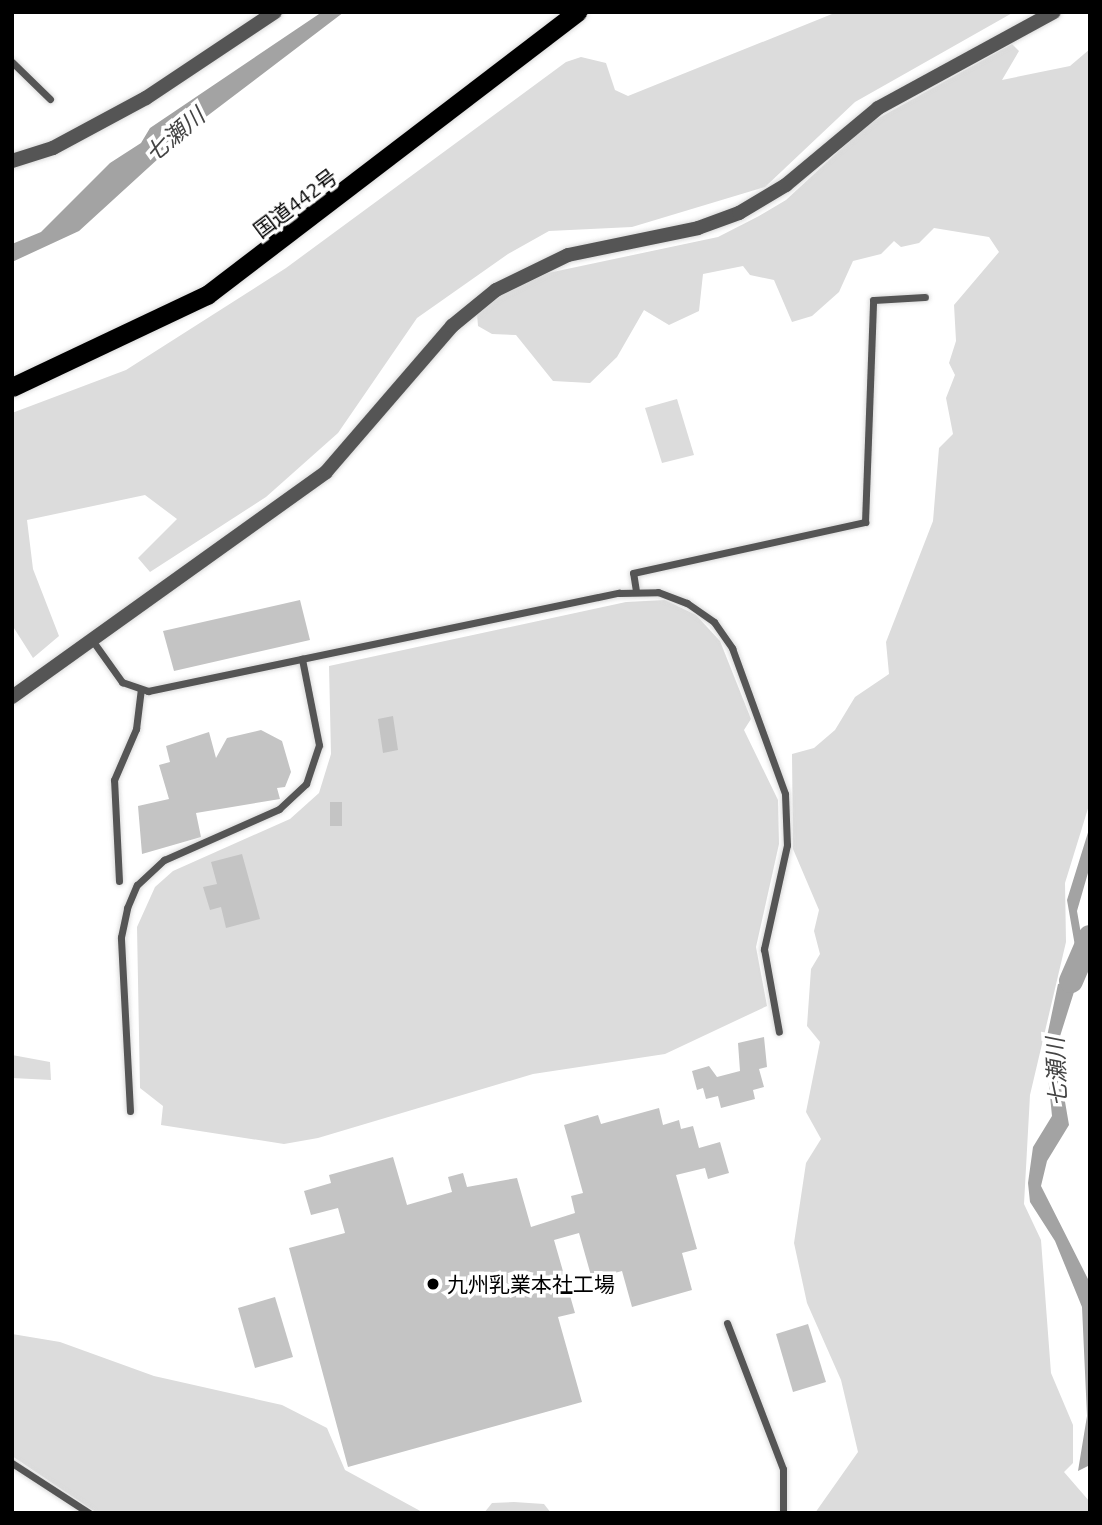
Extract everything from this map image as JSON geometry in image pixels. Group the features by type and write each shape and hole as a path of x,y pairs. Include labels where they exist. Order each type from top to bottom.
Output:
{"highway":[{"name":"国道442号","path":"12,387 207,295 577,12"}],"street":[{"path":"12,161 53,148 146,98 275,12"},
{"path":"12,697 336,463 447,331 496,290 568,255 739,213 786,185 877,108 1054,12"}],"lane":[{"path":"12,62 50,99"},
{"path":"636,591 632,573 865,522 873,300 925,297"},
{"path":"92,640 122,682 141,690 636,591 687,603 725,635 780,778 789,831 764,948 779,1032"},
{"path":"130,1111 121,937 127,908 138,885 164,860 279,809 306,784 319,745 302,659"},
{"path":"119,881 114,775 136,729 141,690"},
{"path":"727,1323 783,1469 783,1513"},
{"path":"12,1463 89,1513"}],"shaded area":[{"path":"837,12 1014,12 855,102 765,187 632,227 549,231 508,254 417,318 338,433 266,497 150,572 138,558 177,519 145,495 27,520 33,569 59,636 33,658 12,625 12,413 126,370 286,268 566,62 581,57 606,63 615,90 628,96"},
{"path":"1012,44 1019,51 1002,80 1070,66 1090,49 1090,802 1065,883 1066,942 1030,1095 1024,1204 1041,1240 1051,1373 1073,1425 1073,1463 1064,1472 1090,1502 1090,1513 815,1513 858,1452 841,1380 807,1303 794,1243 806,1163 821,1139 806,1112 820,1042 807,1026 811,969 820,954 814,931 819,910 793,849 792,754 814,748 835,730 855,697 889,674 886,642 933,521 939,448 953,434 946,398 955,375 949,363 956,341 954,305 999,252 989,237 934,228 919,243 901,247 894,241 881,254 853,261 839,292 812,316 792,322 774,280 750,275 743,266 703,274 699,311 669,325 644,310 617,357 590,383 553,381 516,335 492,334 478,326 477,314 485,301 548,273 718,237 786,200 868,124"},
{"path":"677,399 694,455 662,463 645,408"},
{"path":"665,600 696,615 720,641 751,719 744,730 778,800 779,844 756,947 767,1006 665,1054 533,1074 318,1138 284,1144 161,1125 163,1106 140,1088 137,927 155,887 173,871 290,819 319,793 331,754 329,666 626,602"},
{"path":"12,1055 50,1062 51,1080 12,1078"},
{"path":"12,1334 60,1342 154,1376 282,1405 327,1428 345,1470 424,1513 97,1513 12,1456"},
{"path":"492,1503 544,1504 551,1513 484,1513"}],"water":[{"path":"322,12 344,12 194,126 79,231 12,262 12,244 41,232 110,163 141,143 150,128"},
{"path":"1090,826 1090,866 1077,911 1085,957 1056,1049 1069,1125 1047,1161 1041,1186 1090,1283 1090,1465 1078,1471 1087,1416 1082,1307 1055,1241 1030,1202 1028,1183 1033,1147 1052,1116 1045,1046 1058,984 1070,981 1075,946 1067,900"}],"building":[{"path":"300,600 310,640 174,671 163,631"},
{"path":"393,716 398,750 383,753 378,719"},
{"path":"261,730 282,741 291,772 285,787 277,788 280,799 196,813 201,837 142,854 138,806 169,799 159,765 170,762 166,746 209,732 216,758 227,738"},
{"path":"330,802 342,802 342,826 330,826"},
{"path":"242,854 260,919 226,928 221,907 210,910 203,887 217,884 211,862"},
{"path":"764,1037 767,1067 759,1069 764,1087 753,1090 755,1099 721,1108 718,1096 706,1099 703,1088 697,1090 692,1071 709,1066 717,1077 740,1071 738,1043"},
{"name":"九州乳業本社工場","path":"659,1108 663,1125 679,1120 681,1129 693,1126 699,1148 720,1142 729,1173 708,1179 705,1168 676,1175 697,1249 682,1253 692,1290 632,1307 622,1271 592,1279 579,1233 554,1240 575,1313 558,1317 582,1402 348,1467 289,1248 345,1233 338,1208 311,1215 304,1191 331,1183 329,1175 393,1157 407,1205 452,1192 448,1177 463,1173 467,1187 517,1178 531,1227 575,1213 571,1196 583,1193 564,1125 598,1115 601,1124"},
{"path":"275,1297 293,1357 255,1368 238,1308"},
{"path":"808,1324 826,1382 793,1392 776,1334"}],"waterway":[{"name":"七瀬川","path":"1071,981 1090,937"}],"place":[{"name":"九州乳業本社工場","path":"433,1284"}]}
